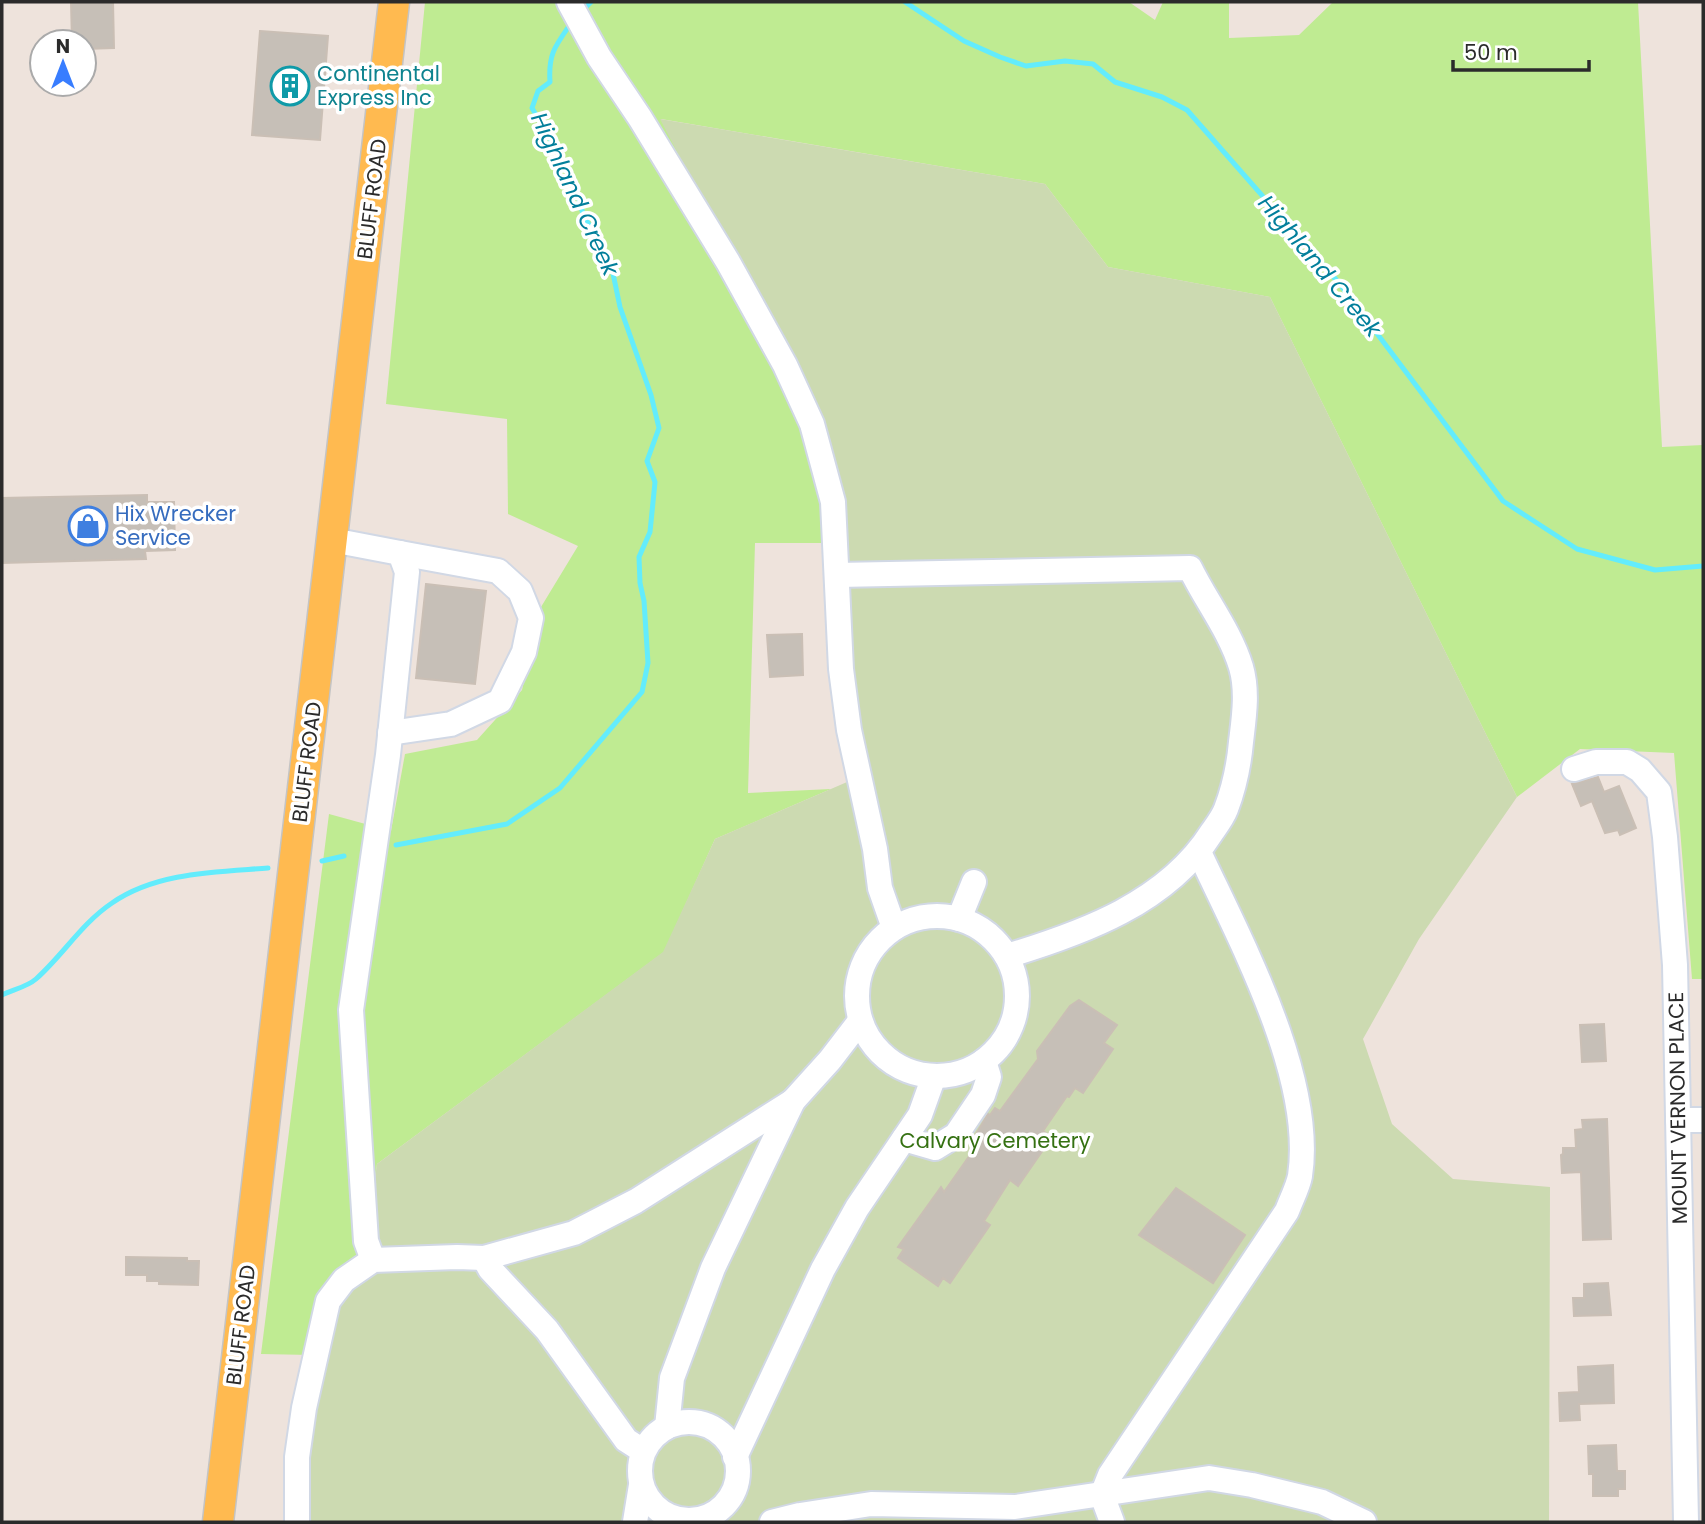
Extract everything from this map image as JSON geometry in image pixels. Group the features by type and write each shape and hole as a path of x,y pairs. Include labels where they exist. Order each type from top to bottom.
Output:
{"main road":[{"name":"BLUFF ROAD","path":"218,1522 394,2"}],"street":[{"path":"569,2 599,57 640,118 728,262 785,365 812,425 833,502 841,669 849,730 875,849 880,888 894,928"},
{"path":"332,540 498,572 520,592 531,618 524,652 499,701 451,724 390,733"},
{"path":"373,1260 366,1241 351,1010 390,733 407,572 400,553"},
{"path":"837,575 1190,568 1203,596 1225,628 1241,669 1245,705 1238,765 1226,811 1199,852 1172,879 1120,914 1061,940 1007,956"},
{"name":"MOUNT VERNON PLACE","path":"1574,769 1596,762 1627,762 1640,770 1659,792 1675,965 1678,1120 1694,1433 1686,1522"},
{"path":"1112,1522 1102,1495 1110,1475 1287,1211 1300,1177 1302,1131 1298,1098 1279,1036 1253,967 1199,852"},
{"path":"959,919 974,882"},
{"path":"936,916 959,919 978,927 994,940 1007,956 1015,978 1017,1002 1012,1024 1001,1045 984,1061 960,1073 934,1076 915,1073 889,1060 868,1038 860,1021 856,995 861,969 874,946 894,928 914,919 936,916"},
{"path":"297,1522 297,1457 304,1408 328,1301 344,1280 373,1260 484,1258 574,1233 599,1221 636,1202 793,1101 860,1021"},
{"path":"904,1139 935,1147 956,1135 982,1095 989,1077 984,1061"},
{"path":"735,1457 823,1269 857,1208 920,1115 934,1076"},
{"path":"667,1427 671,1378 703,1293 793,1101"},
{"path":"1678,1120 1703,1119"},
{"path":"484,1258 490,1269 547,1330 626,1440 643,1451"},
{"path":"635,1522 643,1451 653,1437 667,1427 681,1422 712,1427 724,1437 738,1464 733,1494 720,1517 677,1519 661,1512 649,1501 641,1485"},
{"path":"772,1522 871,1504 1015,1507 1209,1478 1322,1502 1364,1522"}],"green space":[{"path":"425,2 1129,2 1155,20 1163,2 1229,2 1229,38 1299,35 1333,2 1638,2 1662,447 1703,445 1703,979 1692,979 1674,753 1580,749 1517,797 1270,297 1108,267 1045,184 661,119 818,421 833,543 755,543 748,793 831,789 715,839 664,952 377,1164 361,1272 311,1355 261,1354 329,814 391,831 405,754 477,740 522,690 541,607 578,546 508,514 507,419 386,404"},
{"name":"Calvary Cemetery","path":"660,119 1045,184 1108,267 1270,297 1517,797 1419,939 1363,1039 1392,1124 1453,1179 1550,1187 1549,1522 289,1522 315,1327 361,1272 377,1164 663,952 715,839 861,776 818,421"}],"building":[{"path":"71,2 113,2 114,48 98,49 98,28 72,28"},
{"name":"Continental Express Inc","path":"260,31 328,36 320,140 252,135"},
{"name":"Hix Wrecker Service","path":"147,495 147,502 174,502 175,550 145,551 146,559 2,563 2,498"},
{"path":"426,584 486,591 475,684 416,678"},
{"path":"802,634 803,675 770,677 767,635"},
{"path":"1598,777 1604,792 1619,786 1636,828 1620,835 1618,830 1605,833 1592,801 1581,806 1572,784"},
{"path":"1079,1000 1117,1025 1104,1043 1113,1049 1083,1093 1075,1088 1069,1097 1067,1096 1043,1131 1052,1137 1018,1186 1010,1180 984,1221 990,1225 950,1283 943,1278 938,1286 898,1258 904,1249 898,1247 941,1187 944,1192 977,1145 972,1141 988,1114 995,1108 1000,1111 1038,1059 1037,1051 1070,1006"},
{"path":"1604,1024 1606,1061 1582,1062 1580,1025"},
{"path":"1607,1119 1611,1239 1583,1240 1581,1172 1562,1173 1561,1155 1563,1148 1576,1148 1575,1130 1583,1129 1582,1120"},
{"path":"1176,1188 1245,1235 1213,1283 1139,1235"},
{"path":"126,1257 187,1258 187,1261 199,1261 198,1285 159,1284 159,1281 147,1281 147,1275 126,1275"},
{"path":"1608,1283 1611,1315 1574,1316 1573,1298 1584,1298 1584,1284"},
{"path":"1613,1365 1614,1403 1579,1404 1580,1420 1560,1421 1559,1393 1579,1392 1578,1367"},
{"path":"1616,1445 1617,1471 1625,1471 1625,1489 1618,1489 1618,1496 1593,1496 1593,1474 1589,1474 1588,1446"}],"waterway":[{"name":"Highland Creek","path":"587,6 591,2"},
{"name":"Highland Creek","path":"905,2 964,41 1000,57 1026,66 1065,61 1093,64 1115,82 1162,97 1187,110 1339,283 1503,501 1577,549 1655,570 1703,566"},
{"name":"Highland Creek","path":"396,845 507,824 560,788 642,692 648,663 639,557 650,532 655,482 647,461 659,428 651,395 620,307 611,264 583,214 573,178 532,108 538,91 550,82 550,64 554,50 572,22"},
{"name":"Highland Creek","path":"322,861 344,856"},
{"name":"Highland Creek","path":"2,995 36,979 91,920 129,893 167,879 187,875 268,868"}],"place":[{"name":"Continental Express Inc","path":"290,86"},
{"name":"Hix Wrecker Service","path":"88,526"}]}
